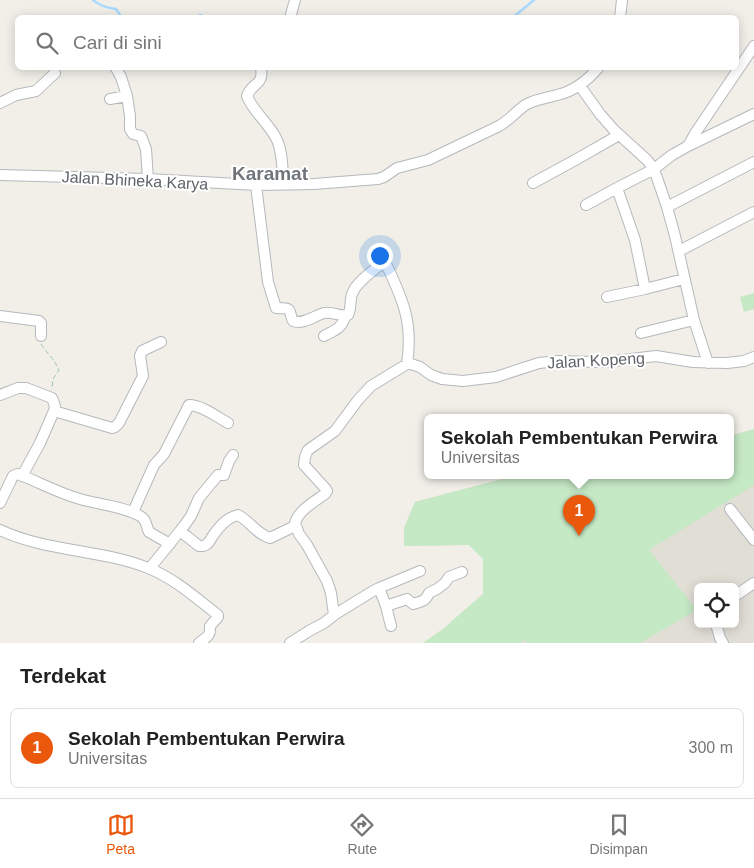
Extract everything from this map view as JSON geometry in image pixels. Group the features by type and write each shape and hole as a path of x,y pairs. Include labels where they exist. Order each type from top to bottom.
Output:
{"street":[{"path":"291,15 295,0"},
{"path":"620,15 622,0"},
{"path":"739,68 754,46"},
{"path":"117,70 127,96 130,129 133,134 141,136 146,149 148,178"},
{"path":"261,70 261,78 247,96 250,103 278,140 284,185"},
{"name":"Jalan Bhineka Karya","path":"0,175 148,178 256,185 314,184 378,179 397,168 428,160 500,126 527,104 567,92 580,86 596,70"},
{"path":"688,146 738,70"},
{"path":"0,103 16,95 36,91 55,73"},
{"path":"580,86 600,114 654,169 668,207 694,320 708,363"},
{"path":"110,99 127,96"},
{"path":"586,205 654,169 672,155 688,146 754,114"},
{"path":"533,183 619,135"},
{"path":"668,207 754,162"},
{"path":"256,185 268,282 276,308 287,308 293,321 298,322 328,312 345,316"},
{"path":"617,188 635,240 645,288"},
{"path":"679,251 754,212"},
{"path":"324,336 341,327 345,316 350,312 352,295 356,286 381,264 386,265 402,299 407,317 409,344 407,364 371,386 334,431 308,450 304,466 326,491 325,494 301,512 294,524 327,581 334,614"},
{"path":"607,297 684,279"},
{"path":"0,316 38,321 40,323 40,336"},
{"path":"641,333 694,320"},
{"path":"54,411 112,428 115,427 119,423 143,376 140,356 142,351 161,342"},
{"name":"Jalan Kopeng","path":"407,364 420,367 432,376 463,381 496,377 539,363 557,360 615,362 656,356 693,362 727,363 754,358"},
{"path":"0,395 18,388 26,388 52,398 55,406 40,443 22,476"},
{"path":"132,512 156,461 164,454 189,406 192,405 205,410 228,423"},
{"path":"150,568 191,516 199,498 218,475 224,475 233,455"},
{"path":"0,503 13,476 16,474 62,494 132,512 145,520 149,532 170,544"},
{"path":"730,509 754,540"},
{"path":"180,531 199,546 202,546 207,544 217,530 233,516 238,515 242,517 267,538 295,526"},
{"path":"0,530 34,542 115,557 150,568 169,577 218,615 218,618 210,626 209,635 199,643"},
{"path":"290,643 373,591 420,571"},
{"path":"386,606 408,600 413,604 422,602 429,593 445,583 449,577 462,572"},
{"path":"739,593 754,583"},
{"path":"379,588 391,626"},
{"path":"717,628 723,643"}],"path":[{"path":"45,349 53,357 59,370 53,379 52,398"}],"shaded area":[{"path":"754,429 754,643 423,643 443,629 483,594 483,559 469,545 404,546 404,528 415,502 503,479 734,479 734,435"}],"green space":[{"path":"754,293 754,309 744,312 740,297"},
{"path":"754,429 754,485 649,550 694,606 694,612 640,643 527,643 524,640 520,643 423,643 443,629 483,594 483,559 469,545 404,546 404,528 415,502 503,479 734,479 734,435"}],"waterway":[{"path":"93,0 104,6 116,9 120,15"},
{"path":"515,15 534,0"}],"place":[{"name":"Sekolah Pembentukan Perwira","path":"579,536"}],"district":[{"name":"Karamat","path":"270,173"}]}
